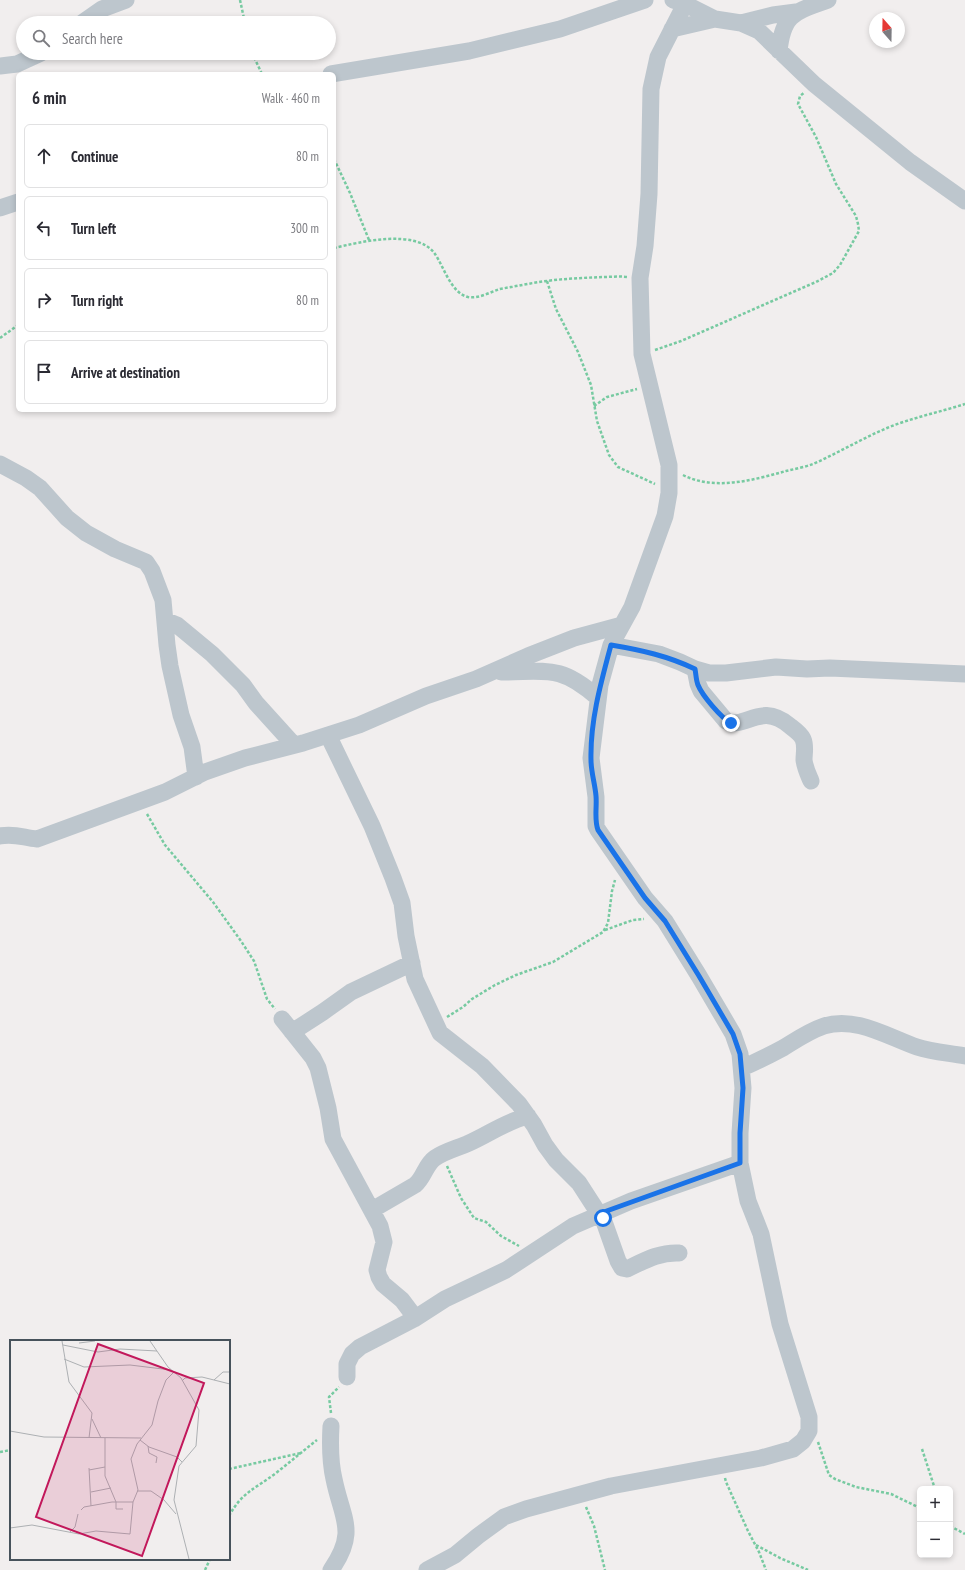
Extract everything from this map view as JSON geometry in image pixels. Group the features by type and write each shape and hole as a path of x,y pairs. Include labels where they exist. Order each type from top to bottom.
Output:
{"street":[{"path":"92,16 102,9 126,0"},
{"path":"336,73 469,51 560,29 645,0"},
{"path":"742,23 773,15 796,12 828,0"},
{"path":"427,1570 455,1555 504,1517 526,1509 611,1486 793,1450 803,1441 809,1431 808,1417 780,1324 762,1241 748,1201 740,1163 743,1088 742,1068 740,1054 733,1034 665,921 645,898 596,826 596,797 591,758 597,697 611,645 632,607 665,516 669,493 669,465 642,354 640,278 650,194 651,89 658,57 672,29 679,2 715,18 742,23 759,31 814,84 910,162 965,201"},
{"path":"779,51 781,34 786,22 796,12"},
{"path":"672,29 715,18"},
{"path":"0,66 17,64 26,60"},
{"path":"0,208 16,203"},
{"path":"0,464 26,478 40,488 67,518 86,533 115,549 146,562 152,571 163,600 166,645 181,715 192,747 196,777"},
{"path":"165,620 177,625 212,654 243,685 256,703 294,745"},
{"path":"0,836 11,834 37,839 166,792 196,777 245,758 328,735 574,638 622,625"},
{"path":"611,645 659,654 695,669 709,673 726,673 762,668 830,668 965,674"},
{"path":"695,669 701,691 726,721 736,723 759,716 770,715 784,720 799,734 803,738 805,745 806,768 811,781"},
{"path":"491,672 536,670 550,671 573,678 597,697"},
{"path":"328,735 372,826 394,878 402,903 415,979 440,1033 496,1079 519,1104 556,1160 579,1183 600,1214 622,1268 627,1269 653,1256 679,1253"},
{"path":"412,964 351,992 287,1026 313,1058 318,1068 327,1103 333,1139 380,1226 384,1242 383,1250 376,1270 378,1277 383,1284 405,1303 414,1319"},
{"path":"742,1068 758,1061 808,1032 825,1026 839,1024 861,1026 888,1034 916,1047 965,1056"},
{"path":"372,1210 415,1185 420,1181 428,1166 434,1159 442,1154 483,1136 510,1121 528,1116"},
{"path":"348,1377 347,1364 352,1354 360,1347 414,1319 445,1300 506,1270 573,1226 600,1214 740,1163"},
{"path":"331,1426 330,1455 334,1479 346,1525 344,1548 331,1570"}],"path":[{"path":"240,0 243,16"},
{"path":"255,60 261,72"},
{"path":"642,354 681,341 816,282 833,273 840,265 859,231 858,224 856,216 836,184 816,137 798,104 800,96 814,84"},
{"path":"336,163 369,240"},
{"path":"336,248 369,240 406,240 428,247 435,254 453,284 463,295 468,297 479,296 500,289 547,281 620,276 640,278"},
{"path":"547,281 556,309 578,352 591,385 593,407 609,455 618,467 669,493"},
{"path":"0,338 16,326"},
{"path":"593,407 607,397 638,389"},
{"path":"669,465 680,474 690,479 706,483 722,483 758,479 812,464 888,427 965,404"},
{"path":"138,802 145,810 172,854 213,902 242,941 254,961 267,999 287,1026"},
{"path":"605,930 608,923 618,860"},
{"path":"436,1025 441,1019 460,1010 472,999 495,985 516,975 552,962 582,946 605,930 633,920 657,919 665,921"},
{"path":"442,1154 461,1198 474,1218 486,1222 501,1236 516,1243 531,1254"},
{"path":"230,1514 235,1504 242,1497 262,1484 301,1453 331,1426 329,1397 348,1377"},
{"path":"809,1431 820,1443 829,1475 835,1480 856,1487 891,1494 917,1507"},
{"path":"922,1449 933,1486"},
{"path":"0,1452 10,1450"},
{"path":"230,1469 301,1453"},
{"path":"736,1462 726,1473 726,1482 766,1570"},
{"path":"577,1495 588,1510 600,1546 605,1570"},
{"path":"953,1528 965,1534"},
{"path":"755,1545 808,1570"},
{"path":"205,1570 210,1560"}],"route":[{"path":"603,1218 601,1213 740,1163 743,1088 740,1054 733,1034 665,921 645,898 596,826 596,797 591,758 593,733 597,697 611,645 659,654 695,669 701,691 722,717 731,723"}]}
